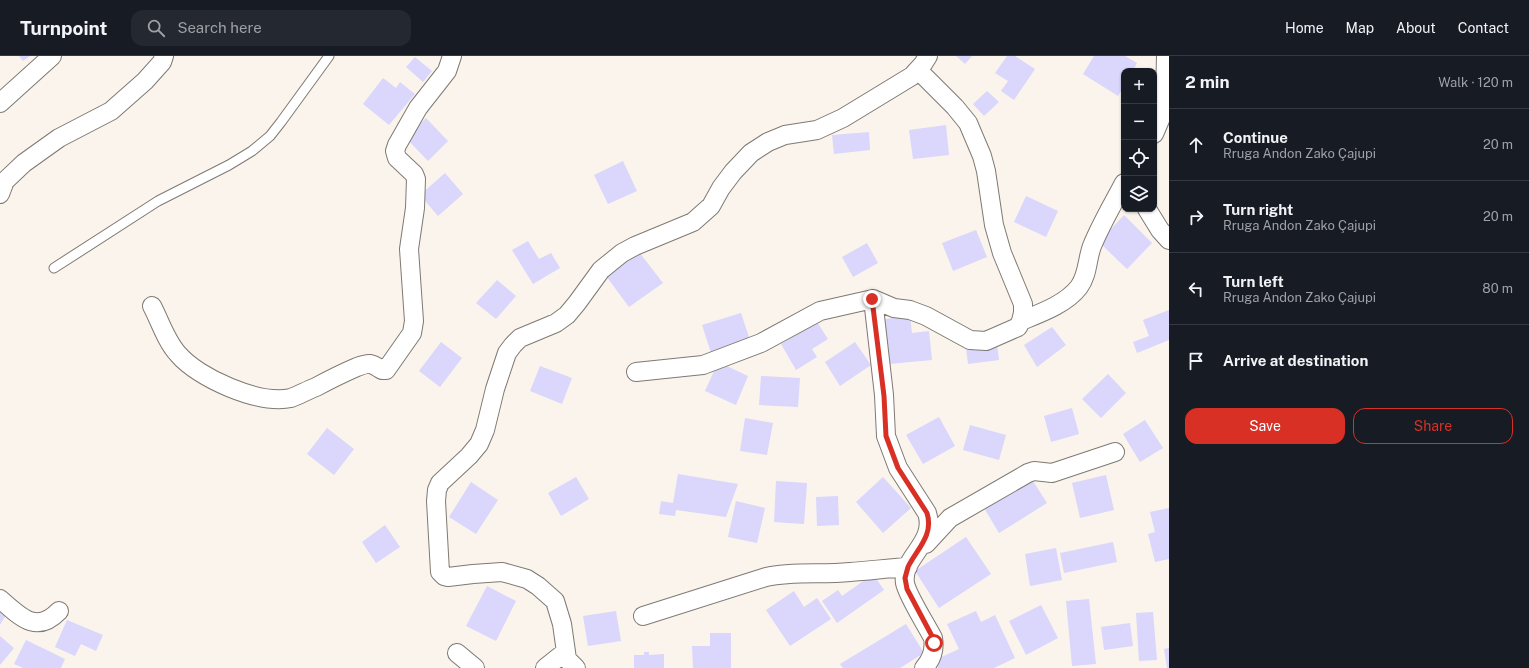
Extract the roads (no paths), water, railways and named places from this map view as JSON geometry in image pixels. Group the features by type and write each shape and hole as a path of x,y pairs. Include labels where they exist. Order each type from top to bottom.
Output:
{"street":[{"path":"0,103 52,56"},
{"path":"0,194 5,181 24,163 59,138 111,111 145,80 162,62 164,56"},
{"path":"152,306 172,346 184,361 206,376 223,385 247,393 271,398 290,398 357,366 374,364 382,370 386,370 412,333 414,321 409,249 416,208 416,179 414,174 397,158 395,151 418,108 447,71 452,56"},
{"path":"1157,127 1163,113 1166,90 1166,56"},
{"path":"576,668 567,659 562,624 555,601 538,586 527,579 502,572 448,577 444,576 440,572 436,501 437,490 440,483 469,456 479,444 485,430 495,389 507,353 512,345 520,338 556,323 567,315 582,298 595,277 610,262 635,246 693,222 711,206 721,188 733,172 751,153 768,142 785,135 817,130 829,125 912,76 923,63 968,123 982,156 986,171 994,225 1002,253 1023,304 1021,321 1018,327 986,341 970,340 926,316 910,310 894,308 872,299 820,311 761,343 703,365 636,372"},
{"path":"1021,321 1051,308 1078,288 1084,279 1092,248 1100,227 1121,188"},
{"path":"1149,212 1160,230 1169,240"},
{"path":"872,299 884,396 886,436 898,468 927,513 929,520 927,535 912,561 905,578 907,589 933,638 934,643 931,659 924,668"},
{"path":"643,616 766,577 782,574 850,572 912,561 950,518 1028,473 1052,473 1115,452"},
{"path":"0,599 19,616 33,622 42,622 52,619 59,611"},
{"path":"545,668 565,652"},
{"path":"457,653 475,668"}],"lane":[{"path":"54,268 158,201 229,165 252,151 270,136 329,56"}]}
